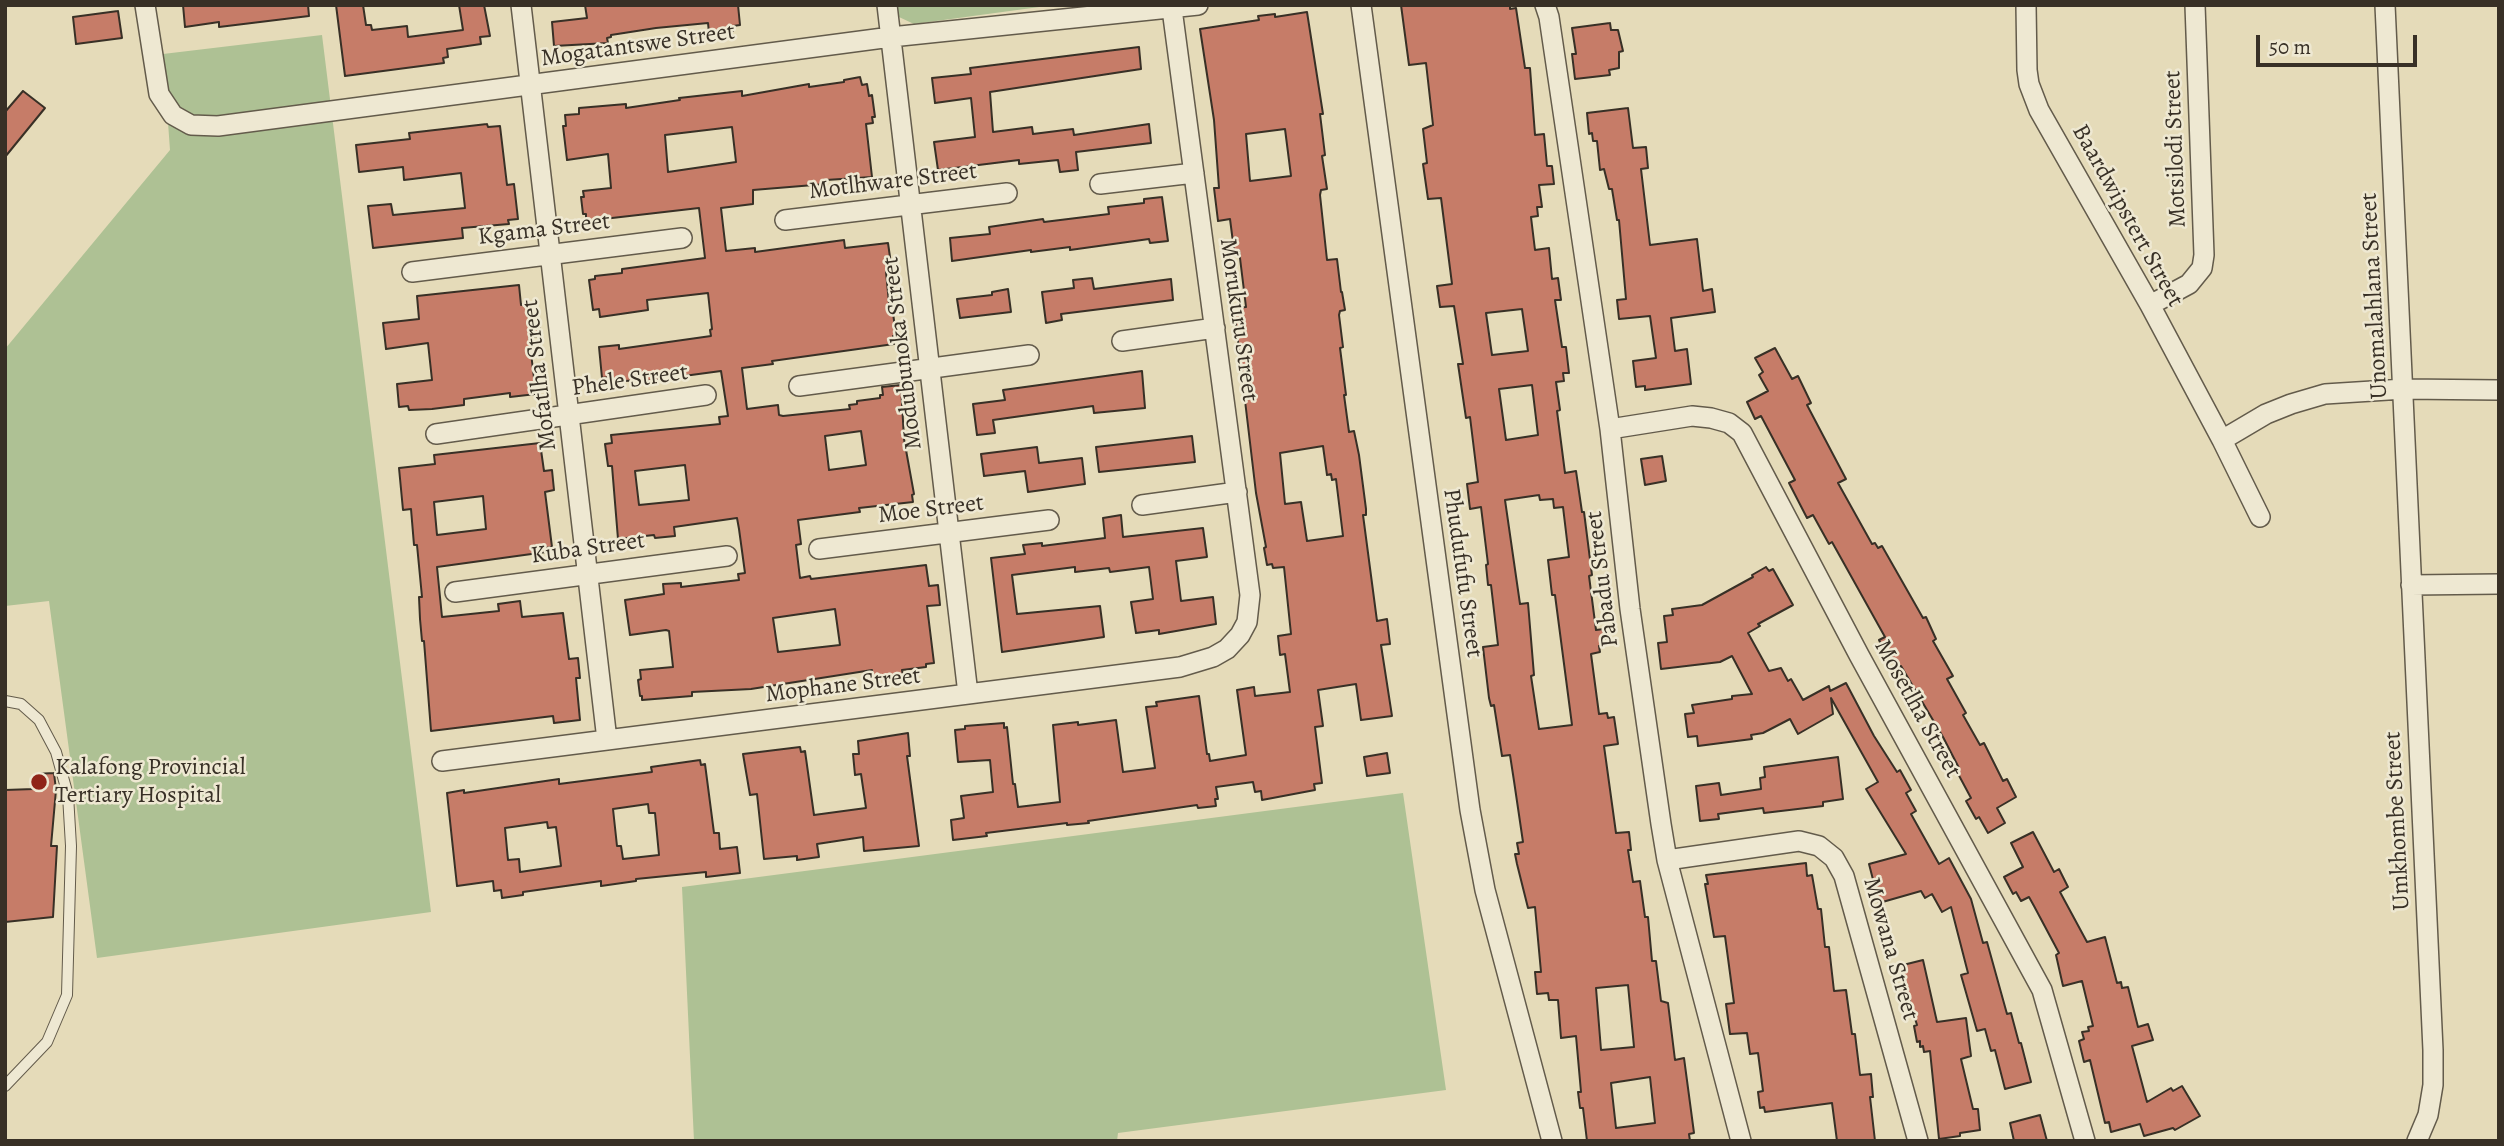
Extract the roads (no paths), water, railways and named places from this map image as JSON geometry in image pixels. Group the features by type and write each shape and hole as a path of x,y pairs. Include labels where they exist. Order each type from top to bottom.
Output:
{"street":[{"name":"Mogatantswe Street","path":"145,5 159,94 173,115 191,124 218,126 891,37 1198,5"},
{"name":"Mofatlha Street","path":"521,5 607,740"},
{"name":"Modubunoka Street","path":"887,5 968,694"},
{"name":"Phudufufu Street","path":"1360,5 1470,810 1485,890 1552,1141"},
{"name":"Pabadu Street","path":"1545,5 1551,30 1610,429 1630,609 1667,860 1741,1141"},
{"name":"Baardwipstert Street","path":"2026,5 2027,70 2036,103 2150,305 2260,517"},
{"name":"Motsilodi Street","path":"2150,305 2189,284 2202,268 2204,256 2195,5"},
{"name":"Unomalahlana Street","path":"2385,5 2411,585"},
{"name":"Morukuru Street","path":"1172,9 1251,595 1247,622 1240,635"},
{"path":"1100,184 1194,173"},
{"name":"Motlhware Street","path":"785,220 1007,193"},
{"name":"Kgama Street","path":"412,272 682,238"},
{"path":"1122,341 1214,328"},
{"path":"799,386 1029,355"},
{"path":"2222,440 2266,414 2314,397 2356,390 2499,390"},
{"name":"Phele Street","path":"436,434 706,395"},
{"name":"Mosetlha Street","path":"1610,429 1692,416 1720,421 1742,433 1859,655 2042,990 2085,1141"},
{"path":"1143,505 1237,492"},
{"name":"Moe Street","path":"819,549 1049,520"},
{"name":"Kuba Street","path":"456,592 727,556"},
{"path":"2411,585 2499,584"},
{"name":"Umkhombe Street","path":"2411,585 2433,1051 2433,1085 2428,1115 2417,1141"},
{"name":"Mophane Street","path":"442,761 1180,667 1213,657 1227,649 1240,635"},
{"name":"Mowana Street","path":"1667,860 1799,841 1819,846 1834,858 1844,876 1918,1141"}],"lane":[{"path":"5,701 21,704 39,720 56,752 68,795 71,846 68,995 47,1042 5,1086"}],"place":[{"name":"Kalafong Provincial Tertiary Hospital","path":"39,782"}]}
